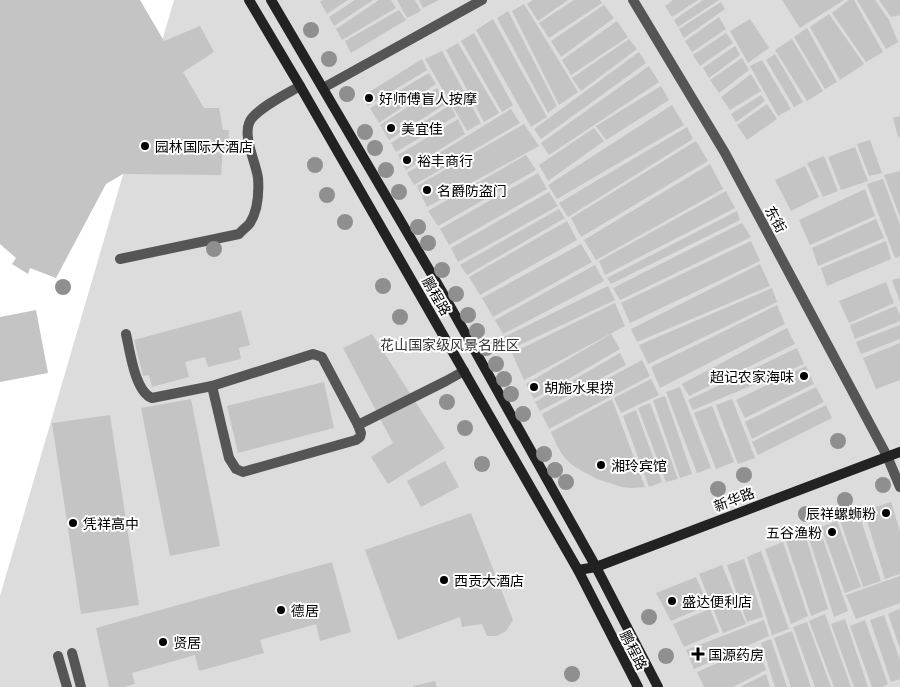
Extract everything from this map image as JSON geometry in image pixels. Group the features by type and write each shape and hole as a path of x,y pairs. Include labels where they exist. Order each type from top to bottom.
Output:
{"main road":[{"name":"鹏程路","path":"249,0 578,570 638,687"},
{"name":"鹏程路","path":"271,0 441,290 596,567 658,687"},
{"name":"新华路","path":"578,570 596,567 900,452"}],"street":[{"path":"323,88 482,0"},
{"name":"东街","path":"633,0 725,153 887,456 900,488"},
{"path":"120,259 239,234 250,223 259,195 258,176 247,131 250,119 260,110 300,86"},
{"path":"126,334 136,377 144,392 152,398 212,386 313,354 318,355 322,357 362,434 356,440 243,472 236,469 230,458 212,386"},
{"path":"358,425 446,382 464,371"},
{"path":"72,653 81,687"},
{"path":"58,656 67,687"}],"green space":[{"name":"花山国家级风景名胜区","path":"174,0 900,0 900,687 0,687 0,596"}],"building":[{"path":"0,0 140,0 164,41 200,26 214,52 183,72 204,108 219,108 223,130 229,130 228,149 223,149 221,175 123,174 106,184 56,278 30,268 28,274 12,264 16,258 0,244"},
{"path":"323,0 348,0 327,14 320,2"},
{"path":"355,0 373,0 334,26 329,17"},
{"path":"379,0 391,0 396,8 342,40 336,29"},
{"path":"397,0 415,0 421,11 407,18"},
{"path":"419,0 439,0 423,8"},
{"path":"533,0 568,0 538,21 527,4"},
{"path":"574,0 600,0 602,3 549,38 539,23"},
{"path":"673,0 698,0 672,17 665,6"},
{"path":"703,0 719,0 678,27 674,20"},
{"path":"782,0 844,0 800,28"},
{"path":"849,0 854,0 883,52 866,62 832,13"},
{"path":"857,0 875,0 889,20 898,42 886,49"},
{"path":"879,0 900,0 900,15 891,17"},
{"path":"721,2 725,9 684,38 679,29"},
{"path":"524,4 578,92 559,105 512,11"},
{"path":"604,5 614,18 561,57 551,41"},
{"path":"399,10 406,20 351,53 345,41"},
{"path":"508,11 557,106 548,113 497,18"},
{"path":"829,14 864,64 840,80 810,27"},
{"path":"719,17 726,29 692,52 685,41"},
{"path":"493,19 547,117 531,127 476,30"},
{"path":"750,19 769,48 748,63 730,31"},
{"path":"617,21 628,37 571,75 562,60"},
{"path":"807,28 837,82 825,89 794,37"},
{"path":"474,33 513,105 502,112 461,41"},
{"path":"726,33 733,43 700,66 693,55"},
{"path":"629,39 637,49 581,91 572,78"},
{"path":"792,39 823,91 807,101 775,50"},
{"path":"458,43 499,113 484,122 446,50"},
{"path":"735,46 740,55 709,78 703,68"},
{"path":"442,51 481,123 467,131 425,59"},
{"path":"639,52 646,63 541,139 534,129"},
{"path":"775,54 803,102 794,107 766,60"},
{"path":"742,58 749,70 719,93 710,80"},
{"path":"422,59 427,70 368,106 363,96"},
{"path":"762,60 791,109 778,116 750,66"},
{"path":"649,66 659,82 549,155 541,143"},
{"path":"429,73 436,84 379,123 370,108"},
{"path":"751,74 761,91 730,110 721,97"},
{"path":"661,86 669,100 606,140 596,126"},
{"path":"437,88 447,103 389,140 380,125"},
{"path":"761,95 765,101 736,122 731,114"},
{"path":"767,104 777,119 747,140 737,125"},
{"path":"450,105 456,116 396,152 391,143"},
{"path":"672,105 684,125 557,199 548,185"},
{"path":"511,109 520,123 414,185 407,173"},
{"path":"900,116 900,137 898,137 893,118"},
{"path":"458,119 465,134 406,170 398,155"},
{"path":"524,124 539,146 427,207 417,186"},
{"path":"687,127 693,139 568,217 559,203"},
{"path":"594,128 604,141 548,181 539,165"},
{"path":"870,140 882,173 869,176 857,144"},
{"path":"696,141 708,161 581,237 571,218"},
{"path":"855,147 868,181 841,190 828,157"},
{"path":"526,155 536,170 438,226 428,211"},
{"path":"824,156 838,191 823,197 807,163"},
{"path":"710,164 723,189 596,260 584,240"},
{"path":"805,166 819,197 791,211 775,180"},
{"path":"900,171 900,217 884,175"},
{"path":"538,173 547,189 449,245 440,229"},
{"path":"883,179 900,225 900,256 895,258 867,184"},
{"path":"865,189 875,216 810,245 799,220"},
{"path":"726,191 735,208 605,275 599,261"},
{"path":"549,192 558,206 458,262 451,248"},
{"path":"559,209 565,218 467,275 460,265"},
{"path":"737,211 740,220 611,284 607,278"},
{"path":"876,219 884,238 818,266 812,248"},
{"path":"567,221 577,240 480,295 469,277"},
{"path":"742,223 751,237 620,300 613,288"},
{"path":"751,241 760,261 630,323 621,303"},
{"path":"886,241 891,259 827,286 821,268"},
{"path":"581,244 592,262 493,317 482,298"},
{"path":"760,264 770,286 637,342 631,329"},
{"path":"595,265 604,281 503,334 495,320"},
{"path":"900,278 900,302 892,280"},
{"path":"886,282 894,303 849,323 839,301"},
{"path":"608,286 615,300 509,350 504,337"},
{"path":"772,288 777,302 648,364 639,345"},
{"path":"615,303 625,326 524,380 512,353"},
{"path":"777,305 785,324 660,388 651,367"},
{"path":"896,306 900,315 900,321 855,339 850,325"},
{"path":"36,310 48,373 0,382 0,317"},
{"path":"241,311 250,345 239,348 241,359 208,367 205,357 185,362 189,377 152,387 149,375 143,376 134,340"},
{"path":"900,325 900,339 861,354 856,342"},
{"path":"787,328 795,344 689,396 682,384"},
{"path":"372,334 445,448 388,484 371,457 393,443 343,348"},
{"path":"611,334 620,349 534,399 526,384"},
{"path":"900,343 900,380 876,389 863,358"},
{"path":"797,348 804,364 693,410 688,400"},
{"path":"620,353 626,365 540,411 535,402"},
{"path":"642,360 650,376 549,429 542,414"},
{"path":"806,366 814,384 745,418 736,400"},
{"path":"651,379 659,395 621,413 614,398"},
{"path":"324,382 334,428 238,453 227,406"},
{"path":"680,387 711,468 697,473 666,392"},
{"path":"816,387 824,402 752,439 745,422"},
{"path":"665,396 692,474 680,478 653,400"},
{"path":"191,399 220,546 170,556 141,408"},
{"path":"612,399 645,487 622,487 597,479 582,471 564,457 551,432"},
{"path":"732,399 755,458 738,464 716,405"},
{"path":"650,403 678,479 666,482 638,408"},
{"path":"826,405 832,418 758,455 752,442"},
{"path":"712,406 734,462 716,469 694,413"},
{"path":"636,410 662,482 649,487 623,416"},
{"path":"110,415 139,605 81,614 52,423"},
{"path":"445,461 459,487 421,507 407,481"},
{"path":"891,502 900,531 900,574 885,579 864,511"},
{"path":"471,513 513,620 506,631 497,636 487,636 482,624 462,627 460,617 398,640 365,550"},
{"path":"859,514 881,581 863,587 840,520"},
{"path":"837,521 861,587 845,593 821,527"},
{"path":"819,528 848,611 834,617 807,532"},
{"path":"805,534 828,609 811,616 786,541"},
{"path":"783,542 808,616 791,624 765,549"},
{"path":"761,551 789,629 772,635 747,557"},
{"path":"744,559 763,617 747,622 727,565"},
{"path":"332,562 351,632 320,641 316,624 260,640 264,653 199,671 195,655 132,673 135,684 124,687 109,687 96,628"},
{"path":"722,565 746,624 723,633 699,574"},
{"path":"900,576 900,603 856,619 846,595"},
{"path":"696,577 708,605 671,621 656,593"},
{"path":"710,609 719,632 684,647 673,624"},
{"path":"899,609 900,612 900,649 888,614"},
{"path":"825,614 851,687 834,687 809,621"},
{"path":"884,615 900,660 900,679 891,682 870,620"},
{"path":"845,619 868,687 854,687 831,624"},
{"path":"764,620 769,636 694,669 686,650"},
{"path":"865,620 888,684 882,687 872,687 850,626"},
{"path":"807,622 831,687 815,687 793,627"},
{"path":"792,631 811,687 791,687 774,638"},
{"path":"771,639 787,687 775,687 761,643"},
{"path":"757,646 766,670 733,687 704,687 697,672"},
{"path":"766,674 770,687 740,687"},
{"path":"435,681 437,687 413,687 413,686"}],"place":[{"name":"好师傅盲人按摩","path":"369,98"},
{"name":"美宜佳","path":"391,128"},
{"name":"园林国际大酒店","path":"145,146"},
{"name":"裕丰商行","path":"407,160"},
{"name":"名爵防盗门","path":"427,190"},
{"name":"超记农家海味","path":"804,376"},
{"name":"胡施水果捞","path":"534,387"},
{"name":"湘玲宾馆","path":"601,465"},
{"name":"辰祥螺蛳粉","path":"886,513"},
{"name":"凭祥高中","path":"73,523"},
{"name":"五谷渔粉","path":"832,532"},
{"name":"西贡大酒店","path":"444,580"},
{"name":"盛达便利店","path":"672,601"},
{"name":"德居","path":"281,610"},
{"name":"贤居","path":"163,642"},
{"name":"国源药房","path":"698,654"}]}
